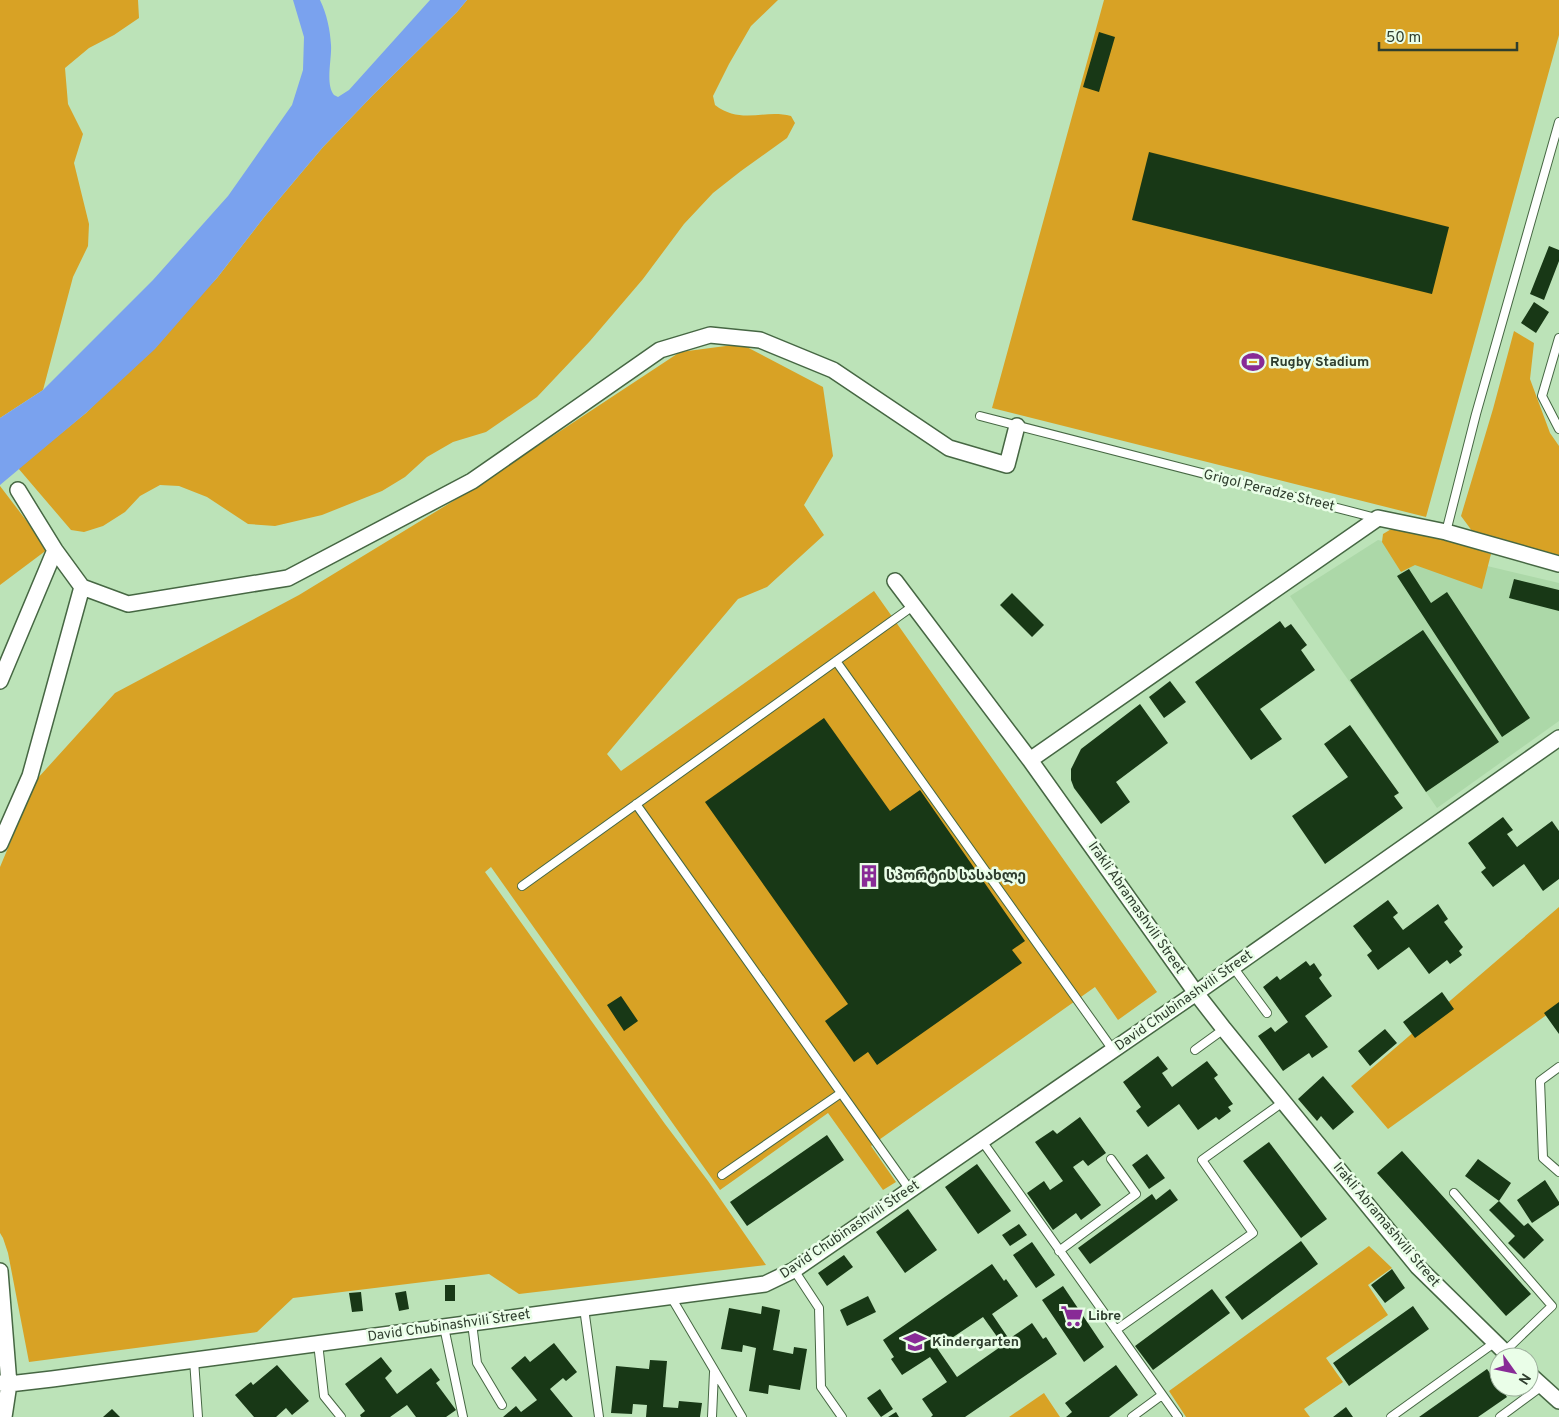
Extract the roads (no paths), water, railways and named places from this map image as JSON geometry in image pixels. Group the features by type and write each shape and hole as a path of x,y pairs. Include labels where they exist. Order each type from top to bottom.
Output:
{"street":[{"path":"18,490 55,550 82,587 128,604 288,578 472,481 660,350 710,335 760,340 833,370 949,448 1007,465 1017,426"},
{"name":"Grigol Peradze Street","path":"1378,518 1446,532 1559,564"},
{"path":"1030,760 1378,518"},
{"path":"0,681 55,550"},
{"name":"Irakli Abramashvili Street","path":"895,581 1030,760 1196,993 1224,1029 1418,1267 1499,1347"},
{"path":"0,844 30,776 82,587"},
{"name":"David Chubinashvili Street","path":"5,1384 765,1284 794,1270 982,1141 1559,738"},
{"path":"0,1271 5,1384 4,1417"},
{"path":"1539,1383 1559,1401"}],"lane":[{"path":"1446,532 1476,414 1559,122"},
{"path":"1559,338 1542,396 1559,429"},
{"name":"Grigol Peradze Street","path":"980,416 1378,518"},
{"path":"522,886 913,606"},
{"path":"836,661 1113,1050"},
{"path":"636,804 910,1190"},
{"path":"1233,967 1267,1013"},
{"path":"1195,1050 1224,1029"},
{"path":"1559,1066 1540,1081 1543,1158 1559,1172"},
{"path":"722,1175 841,1093"},
{"path":"1116,1330 1253,1233 1202,1160 1283,1102"},
{"path":"982,1141 1178,1417"},
{"path":"1059,1250 1136,1194 1111,1159"},
{"path":"1454,1193 1552,1306 1507,1347"},
{"path":"794,1270 819,1308 820,1386 842,1417"},
{"path":"671,1297 742,1417"},
{"path":"584,1308 599,1417"},
{"path":"472,1323 477,1363 502,1404"},
{"path":"444,1327 463,1417"},
{"path":"318,1343 324,1396 341,1417"},
{"path":"1391,1417 1489,1359"},
{"path":"194,1360 198,1417"},
{"path":"712,1417 714,1370"},
{"path":"1500,1417 1542,1386"},
{"path":"1132,1417 1162,1395"}],"water":[{"path":"293,0 320,0 331,39 330,85 334,95 338,97 349,90 430,0 467,0 323,147 265,216 217,278 155,349 86,413 0,485 0,418 43,390 153,280 228,196 292,105 303,70 304,37"}],"place":[{"name":"Rugby Stadium","path":"1253,362"},
{"name":"სპორტის სასახლე","path":"869,876"},
{"name":"Libre","path":"1072,1316"},
{"name":"Kindergarten","path":"915,1342"}]}
